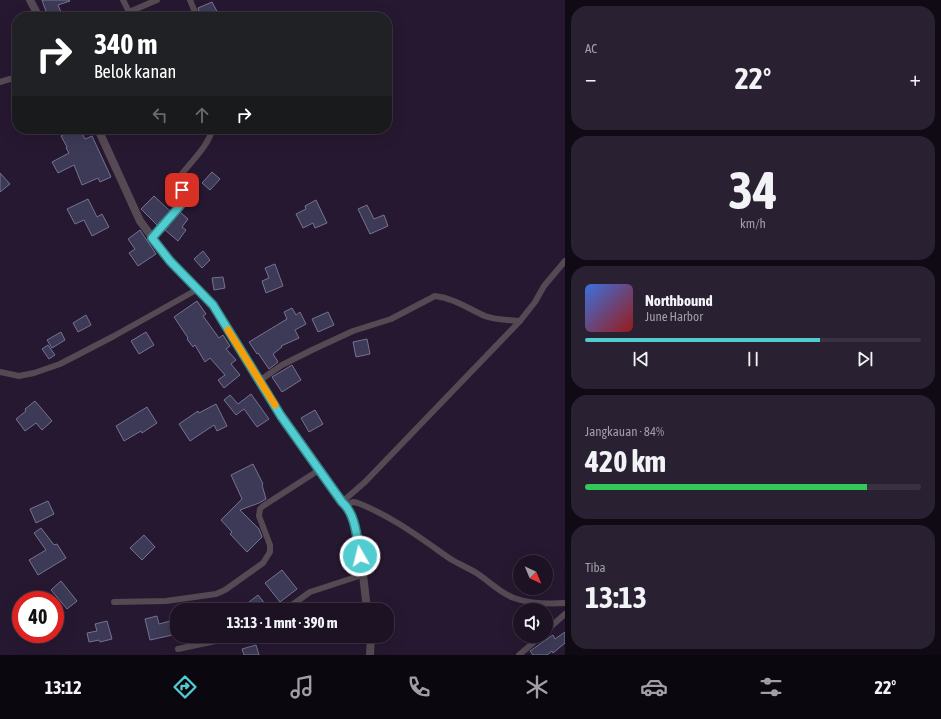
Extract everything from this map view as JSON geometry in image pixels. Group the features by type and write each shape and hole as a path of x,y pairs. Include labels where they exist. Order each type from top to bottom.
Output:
{"street":[{"path":"30,0 37,12"},
{"path":"123,0 129,12 157,0"},
{"path":"190,0 195,12"},
{"path":"0,82 12,78"},
{"path":"100,134 140,221 170,261 213,305 281,416 344,504 353,521 356,534 366,603"},
{"path":"152,238 182,203 182,190 179,180 181,175 211,134"},
{"path":"344,504 520,321 535,302 544,286 565,261"},
{"path":"0,372 19,376 34,373 60,364 198,289"},
{"path":"259,381 282,365 353,330 391,319 435,296 442,296 460,303 485,316 496,319 520,321"},
{"path":"114,602 166,601 216,594 225,590 263,563 270,552 270,545 260,516 260,509 292,486 319,470"},
{"path":"344,504 354,502 358,503 398,522 450,559 479,575 514,598 535,603 565,603"},
{"path":"295,603 310,592 362,576"},
{"path":"553,625 565,614"},
{"path":"178,649 206,643"},
{"path":"370,655 371,643"},
{"path":"519,655 533,643"}],"building":[{"path":"42,0 70,1 58,5 61,12 46,12"},
{"path":"212,2 217,12 199,12 198,8"},
{"path":"64,134 82,134 85,139 92,136 111,177 100,182 98,178 82,185 74,165 58,173 52,162 69,153 61,136"},
{"path":"212,172 220,179 210,190 202,183"},
{"path":"0,173 10,184 0,192"},
{"path":"154,196 170,211 157,225 141,209"},
{"path":"88,199 97,217 102,214 109,227 92,236 84,220 75,224 67,209"},
{"path":"316,200 327,223 315,228 313,223 303,228 296,214 306,209 305,206"},
{"path":"367,205 374,219 384,215 388,226 370,234 358,209"},
{"path":"180,212 188,219 182,227 186,230 178,241 165,230"},
{"path":"140,230 156,254 138,266 129,253 135,249 128,239"},
{"path":"203,251 210,260 202,268 194,259"},
{"path":"275,264 283,286 266,293 262,281 269,278 265,268"},
{"path":"223,277 225,288 214,290 212,278"},
{"path":"197,301 206,314 203,316 219,338 223,335 230,346 226,349 236,360 231,364 240,375 224,388 218,380 225,375 210,358 205,362 195,345 193,347 187,339 188,338 174,317"},
{"path":"292,308 296,315 300,312 306,324 295,330 299,338 281,346 282,347 273,354 278,362 269,369 249,342 287,319 284,312"},
{"path":"328,312 334,325 318,332 312,319"},
{"path":"86,315 91,325 78,332 73,323"},
{"path":"61,332 65,340 52,348 47,340"},
{"path":"146,332 154,345 139,354 131,341"},
{"path":"367,339 370,354 356,357 353,342"},
{"path":"48,345 55,355 49,359 42,349"},
{"path":"292,365 301,380 282,392 272,377"},
{"path":"251,394 269,419 257,427 244,409 236,415 224,400 230,395 238,404"},
{"path":"35,401 52,421 42,430 36,423 25,431 16,419"},
{"path":"216,404 227,426 217,431 214,425 190,441 179,424 198,411 199,413"},
{"path":"147,407 157,423 142,433 141,431 124,441 116,426"},
{"path":"315,410 323,424 309,432 301,418"},
{"path":"253,464 263,484 266,499 240,510 259,529 262,537 247,552 230,534 232,532 221,520 242,499 231,475"},
{"path":"48,501 54,514 36,523 30,509"},
{"path":"41,528 54,545 57,544 66,558 38,575 29,560 46,550 34,533"},
{"path":"144,535 155,547 142,560 130,548"},
{"path":"282,570 297,589 280,602 265,583"},
{"path":"61,581 77,601 67,609 64,605 64,591 51,590"},
{"path":"258,595 264,603 248,603"},
{"path":"157,616 159,624 170,621 170,636 150,640 145,619"},
{"path":"107,621 112,639 100,642 99,640 89,642 87,633 97,631 95,624"},
{"path":"565,632 565,643 553,653 552,651 547,655 533,655 530,651 542,643 553,643 553,635 555,639"},
{"path":"256,645 259,655 244,655 242,649"}],"slow traffic":[{"path":"228,330 275,405"}],"route":[{"path":"182,190 182,203 152,238 170,261 213,305 281,416 342,502 346,505 353,521 360,556"}]}
